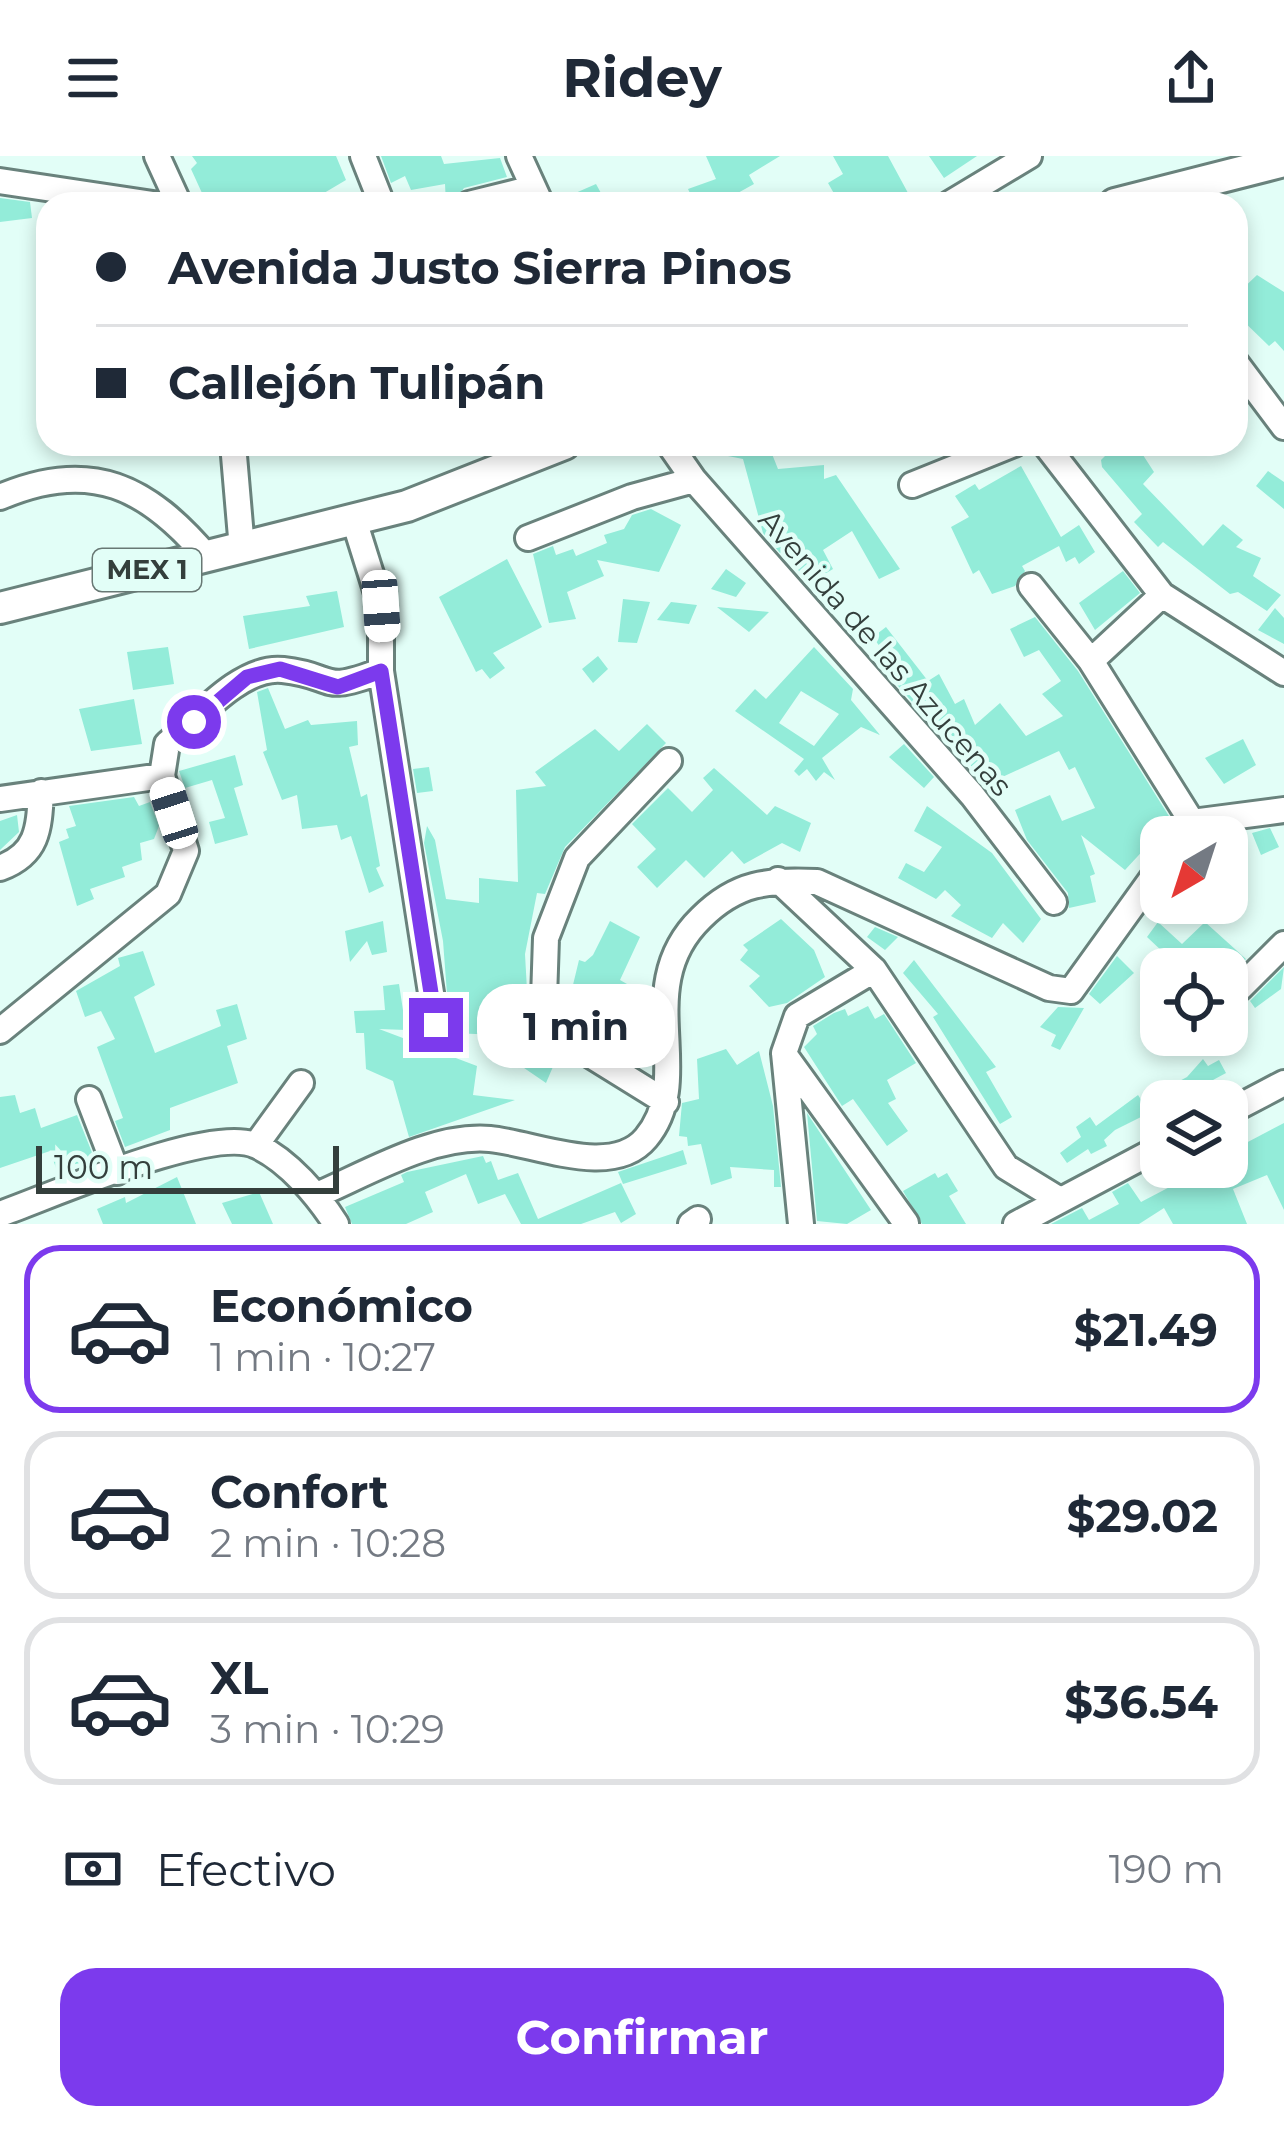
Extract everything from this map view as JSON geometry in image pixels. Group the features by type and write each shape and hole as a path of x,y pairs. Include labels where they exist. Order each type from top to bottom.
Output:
{"main road":[{"path":"1163,192 1284,161"},
{"name":"MEX 1","path":"0,608 354,520 436,496 534,456"}],"street":[{"path":"157,156 173,192"},
{"path":"363,156 377,192"},
{"path":"519,156 535,192"},
{"path":"970,192 1029,156"},
{"path":"0,181 73,192"},
{"path":"1248,379 1284,428"},
{"path":"234,456 242,549"},
{"name":"Avenida de las Azucenas","path":"677,456 972,795 1054,902"},
{"path":"912,485 984,456"},
{"path":"1054,456 1162,595 1284,673"},
{"path":"528,538 632,497 694,480"},
{"path":"0,497 49,482 132,491 173,517 207,557"},
{"path":"354,520 381,606 381,671 436,1025"},
{"path":"1031,586 1091,661 1178,816"},
{"path":"1091,661 1162,595"},
{"path":"0,1031 168,894 186,851 162,776 167,745 247,677 280,669 338,687 381,671"},
{"path":"666,1102 566,1040 544,998 546,938 577,858 669,761"},
{"path":"0,800 162,776"},
{"path":"0,868 23,860 39,833 40,792"},
{"path":"1248,817 1284,810"},
{"path":"778,880 874,970 1006,1167 1060,1201"},
{"path":"317,1195 415,1153 485,1138 608,1159 645,1141 666,1102 664,982 686,933 726,893 778,880 817,882 1049,988 1071,991 1140,895"},
{"path":"1248,980 1284,944"},
{"path":"802,1224 784,1053 797,1016 874,970"},
{"path":"52,986 55,1014"},
{"path":"784,1053 906,1222"},
{"path":"1248,1102 1284,1083"},
{"path":"256,1145 301,1084"},
{"path":"89,1100 117,1172"},
{"path":"0,1214 213,1140 256,1145 317,1195 336,1224"},
{"path":"1016,1224 1140,1159"}],"building":[{"path":"192,156 336,156 346,180 326,192 202,192 191,169 197,163"},
{"path":"381,156 441,156 444,164 500,158 507,177 461,192 445,192 445,184 411,190 405,176 391,183"},
{"path":"706,156 780,156 749,175 754,184 740,192 688,189 716,179"},
{"path":"833,156 888,156 908,192 833,192 828,183 843,174"},
{"path":"929,156 977,156 944,178"},
{"path":"596,184 600,192 578,192"},
{"path":"0,198 30,202 32,218 0,222"},
{"path":"1257,275 1284,292 1284,351 1275,341 1269,346 1248,326 1248,284"},
{"path":"728,456 773,456 778,469 824,465 824,479 836,475 900,569 879,579 852,531 823,550 833,569 808,584 785,551 780,553 763,533 743,459"},
{"path":"1105,456 1144,456 1154,472 1143,484 1203,546 1223,524 1243,540 1236,547 1261,558 1253,576 1281,595 1267,611 1238,592 1230,594 1163,542 1158,547 1134,522 1142,514 1101,460"},
{"path":"1021,466 1061,537 1079,525 1095,552 1079,564 1075,557 1066,562 1059,546 1022,566 1025,571 1015,586 992,594 979,570 973,574 951,527 969,517 955,496 975,484 979,490"},
{"path":"1268,471 1284,482 1284,509 1256,486"},
{"path":"651,509 681,525 659,572 597,560 604,576 567,592 576,619 549,623 533,554 553,546 556,555 573,549 576,556 607,543 604,535 624,529 632,515"},
{"path":"507,559 542,627 493,653 505,668 490,679 482,669 476,672 439,597"},
{"path":"726,569 746,583 736,597 711,589"},
{"path":"1123,571 1140,593 1095,630 1079,603"},
{"path":"337,591 344,627 249,649 243,616 310,606 306,596"},
{"path":"623,599 650,602 637,643 618,642"},
{"path":"671,602 697,605 689,624 657,620"},
{"path":"717,607 769,612 749,632"},
{"path":"1275,608 1284,618 1284,644 1258,630"},
{"path":"1035,617 1078,671 1169,816 1140,816 1140,854 1125,870 1081,835 1095,874 1090,876 1096,902 1069,908 1068,893 1027,840 1015,810 1050,795 1062,821 1095,808 1075,767 1069,770 1059,751 985,785 922,698 914,704 884,670 892,664 873,637 886,627 928,681 939,674 955,704 964,699 975,725 1000,703 1026,736 1063,716 1042,694 1061,681 1039,650 1024,657 1010,629"},
{"path":"168,647 174,684 133,690 127,652"},
{"path":"814,647 853,689 851,700 880,735 861,727 822,758 835,780 824,772 816,781 807,769 799,776 794,771 804,759 735,711 755,689 766,699","holes":["801,691 839,714 814,746 779,723"]},
{"path":"598,656 608,669 593,683 582,669"},
{"path":"268,688 285,729 308,720 311,725 357,721 358,745 349,747 361,797 367,794 380,866 376,868 384,886 369,893 351,836 341,840 337,825 302,829 297,795 282,800 263,752 267,750 257,692"},
{"path":"134,699 142,744 91,751 79,709"},
{"path":"647,724 666,743 565,847 545,894 537,893 525,954 527,990 539,1032 558,1055 546,1083 498,1050 501,1035 450,1033 443,941 424,843 427,826 435,840 446,899 479,903 479,878 518,882 516,790 546,786 535,772 595,729 619,751"},
{"path":"1243,739 1256,765 1224,784 1205,758"},
{"path":"904,744 934,777 924,788 889,757"},
{"path":"235,755 243,785 234,788 248,835 215,844 209,822 225,818 212,780 185,788 179,771"},
{"path":"429,767 433,791 417,793 413,769"},
{"path":"714,768 767,815 775,806 811,823 800,852 782,843 744,864 732,851 704,878 686,860 657,888 637,867 656,849 632,824 668,788 692,812 713,790 703,778"},
{"path":"134,797 139,806 150,802 159,826 154,839 140,843 142,860 122,867 125,877 90,889 94,899 77,906 59,842 69,838 66,829 76,826 69,806"},
{"path":"927,806 992,853 1041,919 1023,943 1003,923 992,938 951,916 961,905 945,890 936,899 898,878 906,863 924,872 942,847 914,831"},
{"path":"17,815 19,832 0,850 0,821"},
{"path":"1270,828 1279,847 1261,855 1252,833"},
{"path":"781,919 814,950 825,977 787,1003 769,1007 749,986 760,976 740,960 748,950 743,945"},
{"path":"383,921 387,952 372,955 367,941 350,962 345,931"},
{"path":"610,921 640,937 620,980 627,984 613,1008 619,1012 613,1031 591,1021 598,996 572,989 579,960 585,962 593,955"},
{"path":"1160,924 1182,944 1207,924 1234,948 1159,948 1147,937"},
{"path":"875,927 898,937 885,950 867,937"},
{"path":"143,951 155,985 134,997 155,1053 221,1026 216,1010 237,1004 247,1039 227,1046 238,1083 170,1108 170,1130 125,1147 115,1121 123,1118 97,1047 115,1039 101,1011 85,1017 76,991 120,966 118,958"},
{"path":"1117,956 1134,973 1100,1004 1089,994"},
{"path":"914,960 996,1067 986,1072 1012,1117 1000,1124 933,1017 938,1014 903,973"},
{"path":"1284,967 1281,989 1255,1008 1250,1001"},
{"path":"399,984 406,1030 379,1029 477,1066 473,1095 515,1100 409,1137 393,1081 366,1069 364,1033 356,1033 354,1011 385,1010 383,986"},
{"path":"868,1006 875,1019 884,1014 916,1063 887,1080 896,1099 888,1103 908,1131 887,1146 853,1099 842,1106 804,1047 817,1034 813,1026 845,1009 848,1016"},
{"path":"1058,1007 1084,1008 1060,1050 1051,1046 1056,1035 1040,1027"},
{"path":"726,1049 737,1065 759,1051 773,1106 781,1187 774,1187 774,1170 730,1167 732,1178 711,1185 701,1144 688,1146 687,1137 679,1136 682,1103 699,1099 697,1059"},
{"path":"1203,1059 1208,1066 1219,1060 1226,1073 1213,1080 1181,1080"},
{"path":"15,1095 20,1113 35,1108 41,1128 77,1115 95,1160 56,1168 50,1151 0,1168 0,1097"},
{"path":"1138,1095 1140,1118 1115,1130 1104,1140 1107,1146 1091,1154 1088,1149 1067,1163 1060,1153 1081,1137 1076,1127 1090,1117 1096,1126"},
{"path":"807,1113 871,1210 847,1224 817,1221"},
{"path":"1284,1123 1284,1210 1267,1175 1248,1183 1248,1142"},
{"path":"683,1150 687,1164 623,1184 618,1172"},
{"path":"483,1156 486,1163 491,1161 498,1180 518,1173 538,1219 621,1183 636,1214 621,1223 615,1212 581,1224 521,1224 505,1194 478,1204 466,1174 425,1192 433,1212 406,1224 352,1224 345,1207 404,1182 401,1175"},
{"path":"935,1173 938,1178 947,1173 958,1191 949,1196 966,1224 922,1224 903,1191"},
{"path":"177,1177 196,1224 103,1224 97,1209 125,1197 126,1203"},
{"path":"1128,1183 1141,1202 1168,1188 1235,1188 1247,1224 1173,1224 1164,1208 1139,1224 1051,1224 1082,1208 1089,1220 1119,1204 1112,1192"},
{"path":"259,1192 273,1224 232,1224 222,1203"}],"route":[{"path":"194,722 247,677 280,669 338,687 381,671 436,1025"}]}
